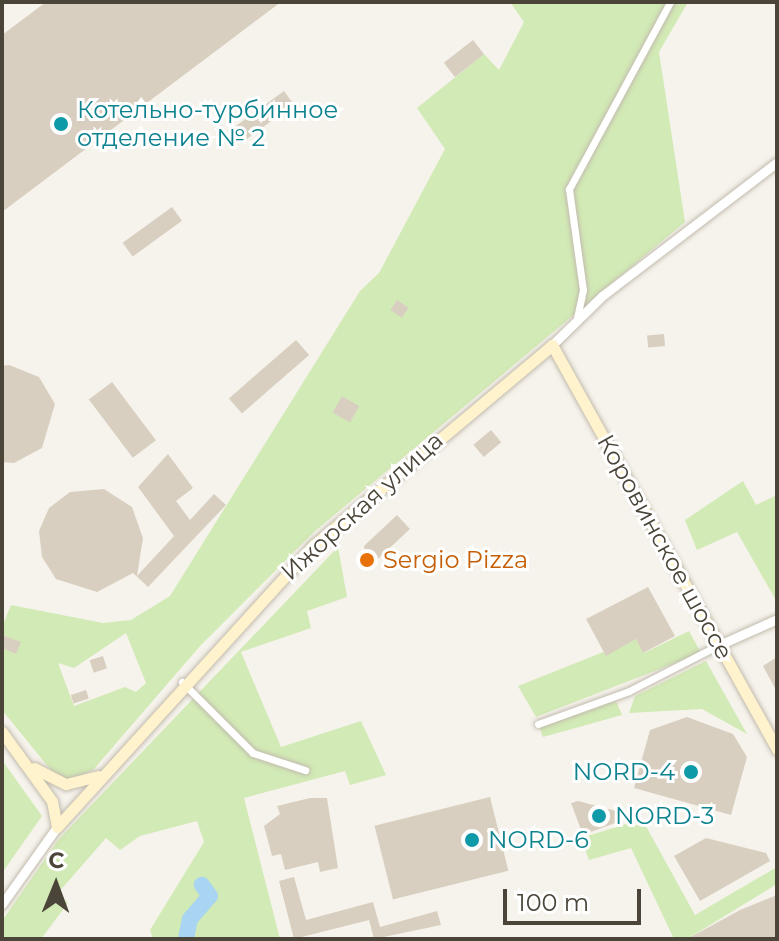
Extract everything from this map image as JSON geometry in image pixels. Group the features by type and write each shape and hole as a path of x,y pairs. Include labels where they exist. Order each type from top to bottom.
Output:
{"main road":[{"name":"Коровинское шоссе","path":"552,345 777,750"},
{"name":"Ижорская улица","path":"57,827 182,682 314,545 552,345"},
{"path":"2,732 52,801 57,827"},
{"path":"16,751 53,781 77,783 104,772"}],"street":[{"path":"576,320 583,290 569,189 670,2"},
{"name":"Ижорская улица","path":"552,345 576,320 777,162"},
{"path":"538,724 629,691 777,619"},
{"path":"182,682 253,753 305,770"},
{"name":"Ижорская улица","path":"2,904 57,827"}],"green space":[{"path":"510,2 688,2 659,52 685,222 315,531 201,645 93,770 68,781 54,774 2,710 2,627 11,605 103,623 131,620 170,596 360,291 379,273 445,149 417,108 484,54 499,70 524,22","holes":["126,633 146,683 136,692 125,687 74,706 58,663 74,668"]},
{"path":"743,481 756,505 777,495 777,602 737,532 697,550 685,520"},
{"path":"338,547 347,597 307,611 311,628 241,652 281,747 361,721 386,775 350,785 345,771 244,798 280,939 153,939 150,930 204,842 197,821 140,836 120,850 106,838 58,893 68,903 41,939 2,939 2,921 59,839"},
{"path":"689,631 701,653 536,717 518,686 636,639 644,653"},
{"path":"706,661 747,734 702,709 629,713 635,696"},
{"path":"616,701 622,715 543,737 539,726"},
{"path":"2,760 42,816 2,873"},
{"path":"642,819 695,915 777,867 777,884 687,939 674,939 631,848 589,860 581,838"}],"building":[{"name":"Котельно-турбинное отделение № 2","path":"46,2 281,2 2,212 2,35"},
{"path":"473,40 484,54 455,77 444,63"},
{"path":"284,91 294,105 246,139 236,126"},
{"path":"172,207 182,221 133,257 123,243"},
{"path":"397,300 409,308 402,318 390,310"},
{"path":"664,334 665,346 648,347 647,335"},
{"path":"296,340 309,355 242,413 229,398"},
{"path":"9,365 39,377 55,404 42,448 14,463 2,462 2,366"},
{"path":"112,382 156,440 133,458 89,399"},
{"path":"342,396 359,406 350,422 332,412"},
{"path":"491,430 501,442 484,457 473,445"},
{"path":"168,454 193,488 176,501 190,520 214,494 226,505 148,587 133,573 97,592 56,579 42,557 39,531 49,508 70,492 104,489 132,507 143,538 137,576 174,536 138,487"},
{"path":"397,515 410,529 366,570 364,546"},
{"path":"648,587 675,636 643,653 636,639 606,656 586,619"},
{"path":"2,635 21,642 16,654 2,648"},
{"path":"103,656 107,668 94,673 90,660"},
{"path":"777,657 777,692 763,666"},
{"path":"86,690 89,699 74,704 71,695"},
{"name":"NORD-4","path":"687,717 733,734 747,757 731,815 634,788 650,730"},
{"path":"490,797 508,871 393,900 375,826"},
{"path":"310,798 327,798 338,868 320,872 318,862 285,870 281,854 272,856 264,826 280,814 277,806"},
{"name":"NORD-3","path":"578,801 620,812 623,820 583,835 571,803"},
{"path":"706,838 766,853 770,861 700,901 674,856"},
{"path":"294,877 306,920 373,902 380,927 437,911 441,925 374,939 369,920 294,939 279,881"},
{"path":"777,895 777,939 687,939 740,910"}],"waterway":[{"path":"186,939 190,919 210,896 202,885"}],"place":[{"name":"Котельно-турбинное отделение № 2","path":"61,124"},
{"name":"Sergio Pizza","path":"367,560"},
{"name":"NORD-4","path":"691,772"},
{"name":"NORD-3","path":"599,816"},
{"name":"NORD-6","path":"472,840"}]}
